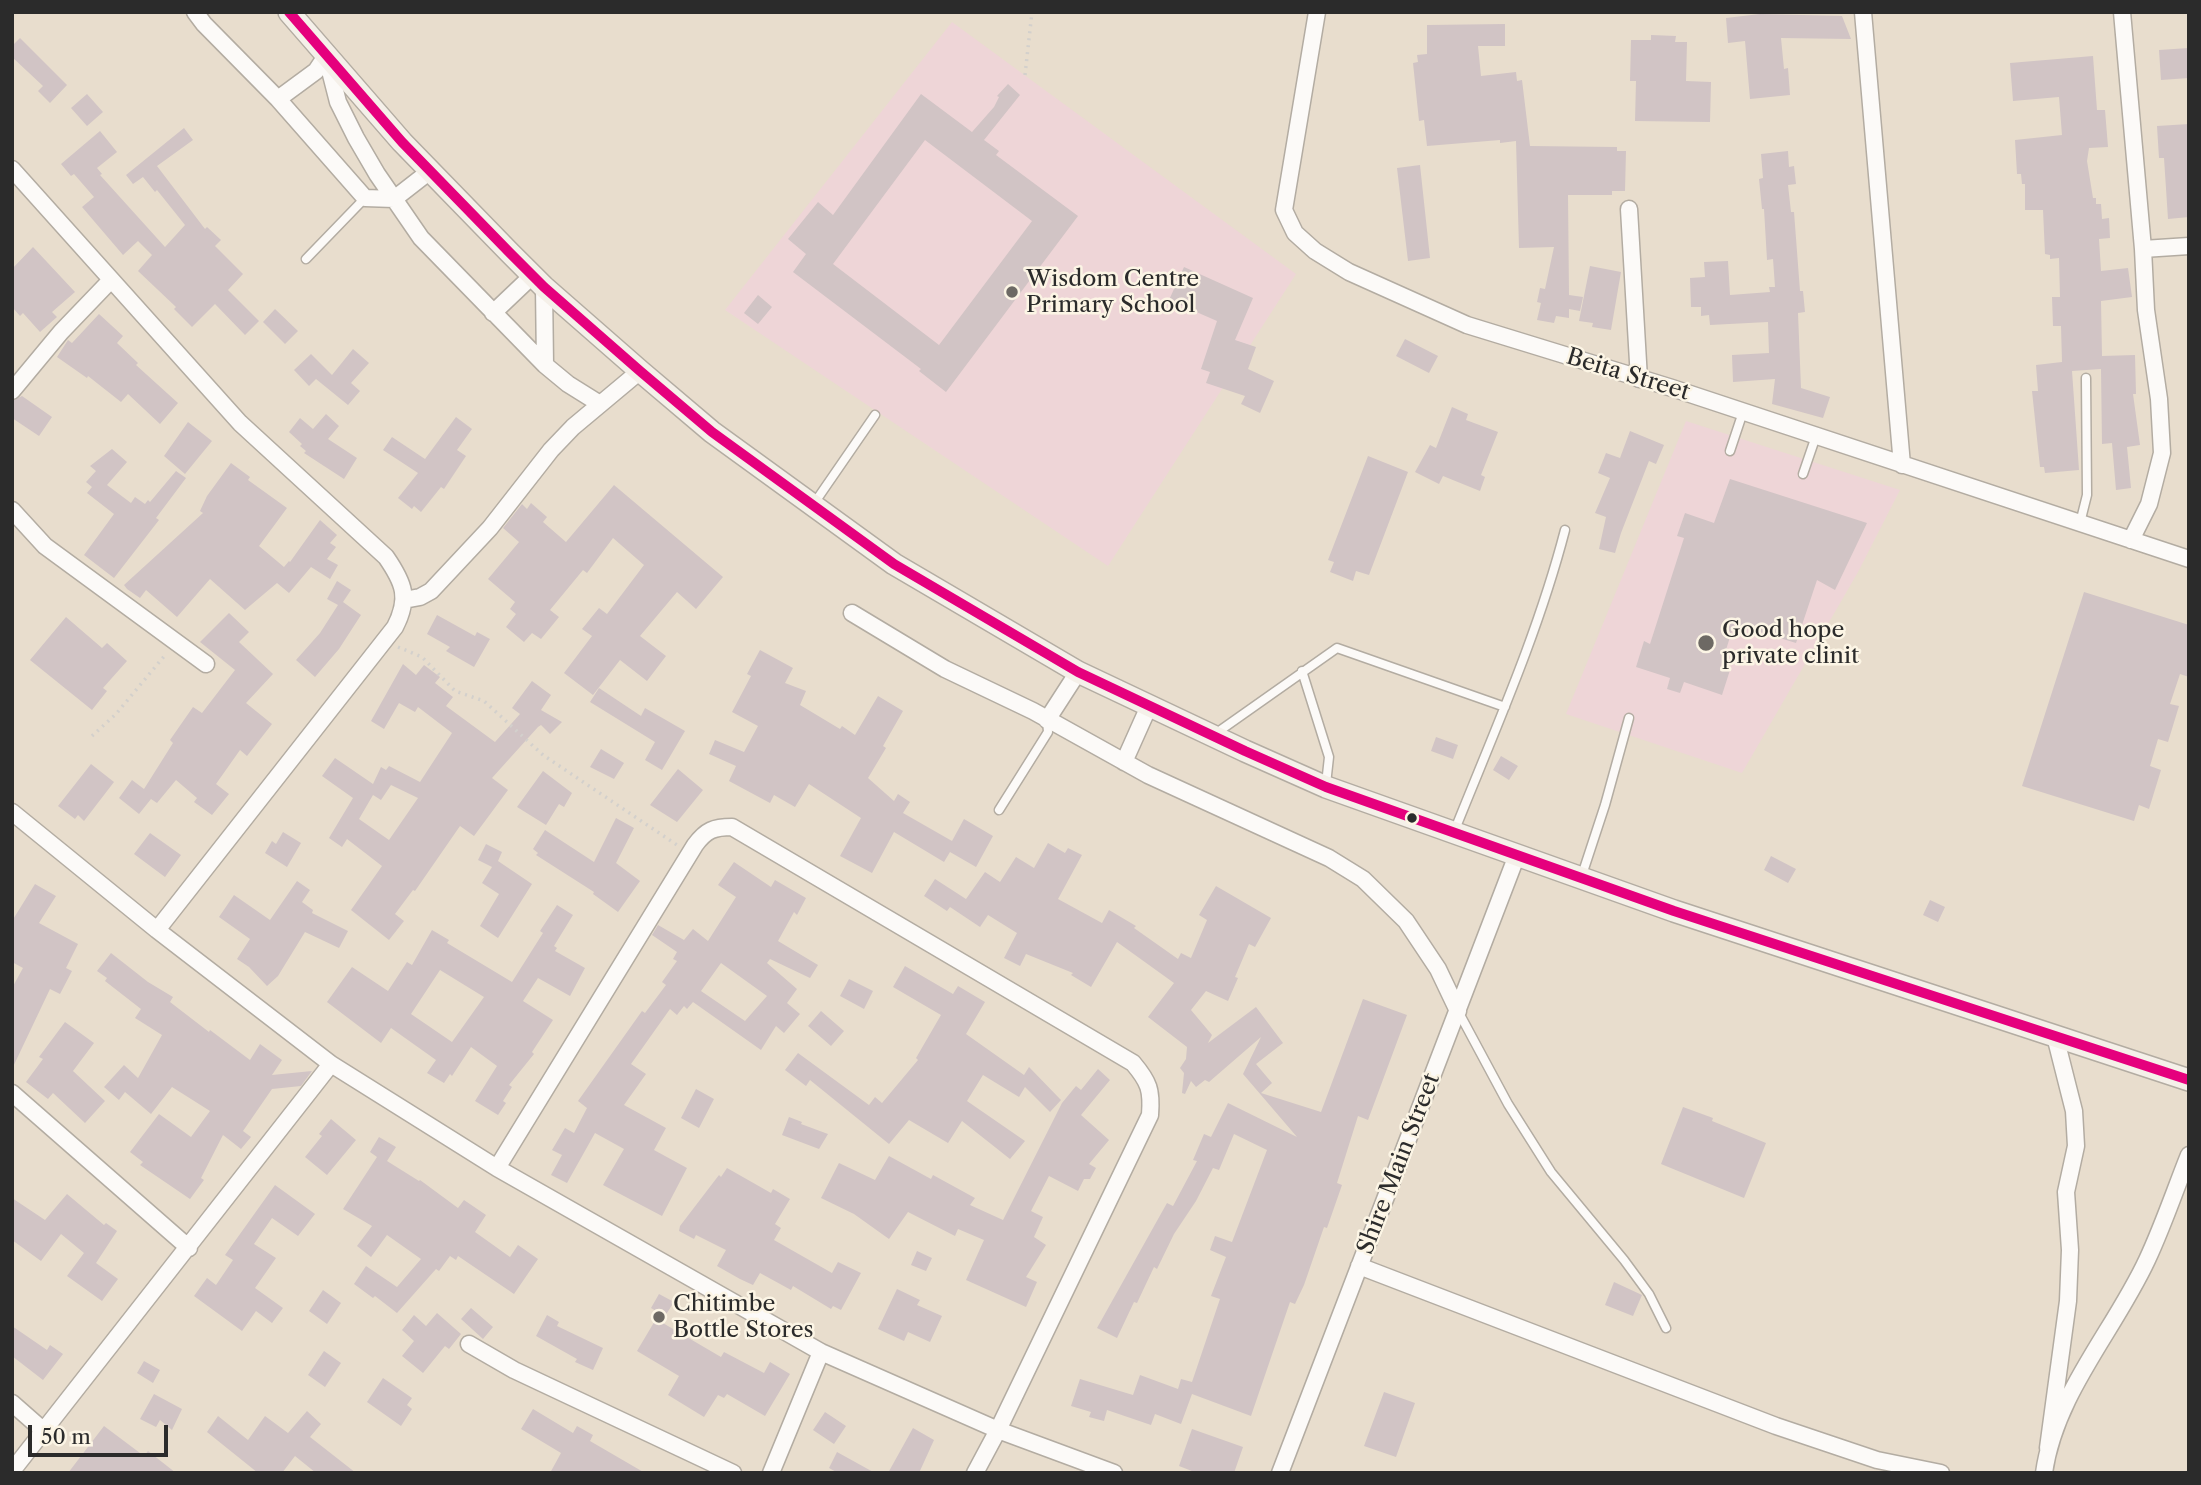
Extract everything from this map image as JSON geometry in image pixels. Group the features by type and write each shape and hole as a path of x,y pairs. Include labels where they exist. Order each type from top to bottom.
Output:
{"main road":[{"path":"289,12 430,170 538,282 640,372 712,432 894,564 1078,672 1326,787 1686,915 2189,1080"}],"street":[{"path":"195,12 212,33 278,99 365,198 394,199 430,170"},
{"name":"Beita Street","path":"1317,12 1284,210 1295,233 1315,251 1349,272 1466,325 1743,412 2189,559"},
{"path":"1863,12 1902,465"},
{"path":"2122,12 2146,310 2160,399 2162,453 2149,504 2130,541"},
{"path":"278,99 316,71 326,56"},
{"path":"326,56 338,102 377,174 421,238 545,365 568,384 600,404"},
{"path":"12,169 240,423 386,557 402,586 404,600 399,620 383,643 157,930"},
{"path":"1629,209 1639,379"},
{"path":"2143,249 2189,246"},
{"path":"12,391 61,332 110,281"},
{"path":"493,313 538,282 545,365"},
{"path":"404,600 420,597 431,590 490,528 551,450 573,427 640,372"},
{"path":"12,510 45,546 206,664"},
{"path":"852,613 945,669 1148,775 1295,841 1363,879 1406,921 1438,969 1458,1011"},
{"path":"1047,720 1078,672"},
{"path":"1124,762 1149,706"},
{"path":"12,812 157,930 331,1064 497,1168 821,1352 998,1430 1114,1473"},
{"path":"497,1168 689,853 704,833 715,827 732,827 1133,1063 1147,1079 1151,1097 1150,1115 975,1473"},
{"name":"Shire Main Street","path":"1280,1473 1517,855"},
{"path":"2044,1473 2068,1300 2070,1250 2066,1192 2076,1138 2074,1111 2055,1037"},
{"path":"12,1471 331,1064"},
{"path":"12,1093 189,1248"},
{"path":"2048,1448 2063,1409 2146,1261 2189,1155"},
{"path":"1360,1266 1776,1426 1877,1460 1941,1473"},
{"path":"469,1344 514,1370 733,1473"},
{"path":"771,1473 821,1352"},
{"path":"12,1403 45,1432"}],"lane":[{"path":"306,259 365,198"},
{"path":"2080,523 2088,495 2086,378"},
{"path":"1730,451 1743,412"},
{"path":"813,505 875,415"},
{"path":"1803,474 1816,436"},
{"path":"1454,832 1505,707 1550,585 1565,530"},
{"path":"1213,736 1337,648 1505,707"},
{"path":"1302,671 1329,757 1326,787"},
{"path":"1581,878 1629,718"},
{"path":"999,810 1048,732 1047,720"},
{"path":"1458,1011 1508,1104 1550,1172 1624,1260 1649,1294 1666,1328"}],"path":[{"path":"1025,75 1032,12"},
{"path":"92,736 116,714 177,642"},
{"path":"383,643 407,649 422,657 455,691 490,705 543,755 689,853"}],"shaded area":[{"name":"Wisdom Centre Primary School","path":"952,22 1296,274 1108,566 725,310"},
{"name":"Good hope private clinit","path":"1686,421 1900,490 1858,572 1742,773 1566,714"}],"building":[{"path":"1760,14 1842,16 1851,39 1781,38 1784,69 1788,68 1790,95 1750,99 1745,41 1728,43 1726,18"},
{"path":"1505,24 1505,46 1478,46 1481,76 1516,72 1517,81 1522,80 1530,146 1617,147 1617,151 1626,151 1625,191 1612,191 1612,195 1568,195 1569,295 1583,297 1580,311 1569,309 1569,318 1556,316 1554,323 1537,320 1541,303 1537,302 1540,288 1545,289 1554,247 1519,248 1516,141 1427,146 1424,120 1419,121 1413,63 1418,62 1417,55 1427,54 1427,25"},
{"path":"1651,35 1676,36 1675,42 1687,42 1686,81 1711,82 1710,122 1635,121 1636,81 1630,81 1631,40 1651,40"},
{"path":"20,38 67,85 50,103 38,91 43,86 12,57 12,46"},
{"path":"2189,48 2189,78 2161,80 2159,50"},
{"path":"2093,56 2097,110 2105,110 2108,147 2089,148 2087,161 2093,198 2096,198 2096,204 2101,204 2102,219 2109,218 2110,238 2099,239 2101,271 2128,268 2132,297 2101,301 2102,356 2135,355 2136,394 2133,394 2140,445 2127,447 2131,488 2116,490 2112,443 2102,444 2101,369 2072,371 2079,470 2045,473 2044,467 2040,467 2032,391 2038,391 2036,365 2062,362 2061,326 2053,326 2052,297 2060,297 2059,258 2050,259 2050,255 2045,254 2043,210 2025,210 2025,184 2022,184 2021,174 2017,174 2015,140 2062,135 2059,97 2013,101 2010,63"},
{"path":"1008,84 1020,95 984,140 999,151 996,155 1078,216 946,392 919,371 921,369 793,272 806,254 788,239 818,202 833,215 921,94 972,132 994,107 999,97 997,96","holes":["925,140 1032,221 939,345 833,264"]},
{"path":"87,94 103,112 87,126 71,108"},
{"path":"2189,124 2189,217 2168,219 2164,158 2159,158 2157,126"},
{"path":"184,128 193,140 157,166 205,229 207,227 221,240 215,246 243,274 228,290 259,321 245,335 215,304 192,327 174,309 176,307 138,271 152,255 138,241 123,255 82,207 94,197 74,174 71,176 61,164 100,131 117,152 97,168 102,174 100,175 165,247 185,225 143,177 133,184 126,175"},
{"path":"1788,151 1789,167 1794,166 1796,184 1788,185 1791,212 1794,212 1800,291 1803,291 1805,312 1798,313 1801,388 1830,397 1823,418 1772,404 1775,379 1733,382 1732,355 1769,353 1768,322 1710,325 1709,315 1701,316 1701,307 1691,307 1690,278 1705,277 1704,262 1728,261 1730,295 1770,292 1769,287 1775,287 1773,259 1767,260 1759,179 1763,178 1761,154"},
{"path":"1420,165 1430,258 1408,261 1397,168"},
{"path":"33,247 75,292 52,312 57,317 40,332 23,313 20,316 12,307 12,269"},
{"path":"1590,266 1621,272 1611,330 1592,327 1593,323 1579,321"},
{"path":"1184,267 1253,298 1235,340 1256,347 1248,369 1274,381 1260,413 1241,404 1245,396 1206,383 1210,372 1201,369 1217,321 1169,300"},
{"path":"758,295 772,307 758,324 744,313"},
{"path":"275,309 298,331 285,344 263,322"},
{"path":"99,314 123,336 117,343 138,363 136,365 178,403 160,424 128,394 121,402 88,376 87,378 57,357 68,340 72,343"},
{"path":"1405,339 1438,356 1429,373 1396,356"},
{"path":"353,349 369,363 351,383 360,391 348,405 316,379 309,386 294,370 311,354 332,375"},
{"path":"22,396 52,417 39,436 12,418 12,401"},
{"path":"1452,407 1468,414 1466,420 1498,432 1481,475 1485,477 1480,491 1443,476 1439,484 1415,472 1430,445 1436,448"},
{"path":"326,414 339,426 328,439 357,458 344,479 304,453 306,451 300,446 302,444 289,432 300,418 313,429"},
{"path":"456,417 472,429 457,450 466,456 444,489 441,487 421,512 414,506 412,509 398,498 418,473 383,450 392,437 425,459"},
{"path":"188,422 212,441 185,474 164,456"},
{"path":"1630,431 1664,445 1656,464 1649,461 1615,553 1599,549 1606,517 1595,513 1610,478 1598,473 1606,453 1620,458"},
{"path":"112,449 127,462 107,485 131,503 135,497 145,504 148,500 150,502 176,471 186,478 156,518 159,520 114,578 84,555 114,514 87,493 92,487 86,482 96,471 90,466"},
{"path":"1368,456 1408,472 1369,575 1356,571 1353,581 1330,572 1334,562 1328,560"},
{"path":"231,463 250,477 248,480 287,508 259,546 284,567 320,520 337,535 330,543 336,547 327,559 338,565 330,579 311,567 289,593 277,583 245,610 210,579 177,617 146,590 140,598 127,589 124,585 203,513 200,511 207,496"},
{"path":"1730,479 1867,523 1835,590 1817,580 1796,643 1734,624 1721,666 1730,670 1722,695 1684,682 1680,693 1667,689 1670,678 1636,667 1644,641 1650,644 1684,538 1677,536 1685,513 1714,523"},
{"path":"614,485 723,577 696,609 677,592 640,636 666,656 647,681 620,660 593,695 564,673 592,636 582,629 599,608 607,614 644,565 613,538 587,573 583,570 550,610 559,617 541,639 532,633 524,642 506,627 516,614 510,609 515,602 488,579 519,542 503,528 522,504 527,509 531,503 547,517 543,522 566,542"},
{"path":"337,581 351,590 343,602 361,615 339,649 315,677 296,660 320,633 338,605 327,599"},
{"path":"2084,592 2189,625 2189,677 2180,674 2170,704 2179,706 2168,742 2158,739 2150,766 2161,770 2149,809 2139,805 2134,821 2022,786"},
{"path":"229,613 249,632 239,642 273,674 246,703 272,724 247,756 240,750 216,784 229,794 212,815 194,802 197,798 176,780 157,803 151,799 139,814 119,798 132,780 144,789 173,743 170,740 193,707 202,713 235,670 200,642"},
{"path":"437,615 475,636 477,632 490,639 474,667 446,651 450,647 427,634"},
{"path":"66,617 102,648 107,643 127,661 103,688 107,691 92,710 30,660"},
{"path":"760,650 793,668 785,683 806,691 800,705 840,729 842,726 855,735 878,696 903,711 868,778 894,801 898,794 910,802 903,813 952,841 964,819 993,836 976,867 950,852 944,862 894,832 872,873 840,856 861,818 809,784 795,807 774,795 770,803 729,781 736,766 709,754 715,740 744,752 758,726 732,712 751,676 747,674"},
{"path":"403,664 416,675 424,665 440,677 435,683 453,697 446,706 495,742 520,714 512,708 532,681 551,695 541,710 562,722 550,734 541,725 538,727 492,778 508,790 474,836 460,826 415,891 413,890 395,914 404,921 389,940 351,910 382,866 347,839 342,847 329,838 353,798 322,776 335,758 373,784 381,767 386,770 389,766 420,782 452,733 418,707 415,712 399,703 384,729 371,721","holes":["391,785 418,798 389,840 359,819 373,795 381,800"]},
{"path":"599,688 641,716 645,708 685,731 662,770 645,760 655,742 590,702"},
{"path":"1436,737 1458,745 1453,759 1431,751"},
{"path":"601,749 624,763 614,779 590,767"},
{"path":"1501,756 1518,766 1509,780 1493,770"},
{"path":"91,764 114,782 84,821 78,815 75,819 58,806"},
{"path":"678,769 703,790 677,822 650,805"},
{"path":"543,771 572,793 564,807 559,804 546,825 517,807"},
{"path":"616,818 634,828 616,863 640,881 618,912 593,894 594,892 536,855 538,853 533,849 545,830 594,862"},
{"path":"283,832 301,843 287,867 265,853 272,841 276,844"},
{"path":"150,833 181,855 165,877 134,854"},
{"path":"1048,843 1065,853 1068,848 1082,855 1058,899 1102,923 1109,910 1136,926 1134,928 1178,959 1181,953 1191,958 1207,920 1199,915 1216,886 1271,918 1255,947 1249,944 1228,1001 1206,991 1191,1010 1212,1035 1208,1043 1256,1007 1283,1043 1256,1064 1272,1083 1261,1093 1321,1112 1363,999 1407,1015 1368,1120 1358,1116 1337,1183 1342,1185 1327,1228 1324,1227 1295,1304 1290,1302 1251,1416 1192,1394 1181,1424 1155,1414 1151,1425 1107,1410 1104,1421 1089,1417 1091,1412 1071,1406 1080,1379 1133,1395 1140,1375 1178,1389 1181,1379 1192,1382 1220,1299 1211,1296 1226,1257 1210,1250 1215,1236 1232,1242 1267,1150 1234,1134 1219,1170 1213,1168 1196,1201 1174,1234 1157,1269 1154,1267 1137,1303 1134,1302 1117,1338 1097,1328 1167,1203 1173,1206 1197,1161 1193,1160 1204,1134 1211,1137 1228,1103 1297,1137 1243,1074 1261,1037 1209,1082 1205,1080 1196,1087 1191,1081 1185,1094 1182,1093 1184,1073 1180,1068 1186,1059 1187,1047 1148,1017 1174,983 1117,942 1091,987 1071,975 1073,973 1026,954 1020,966 1004,958 1017,933 988,915 980,927 950,907 947,911 924,896 935,879 966,899 985,872 1000,882 1016,857 1034,868"},
{"path":"486,844 502,852 498,861 532,884 498,938 480,926 499,894 482,883 492,867 478,860"},
{"path":"1771,856 1796,869 1788,883 1764,870"},
{"path":"734,862 771,887 775,880 806,898 797,915 794,912 778,941 818,965 810,978 770,959 767,963 797,989 787,1003 800,1014 784,1033 776,1026 761,1050 693,1002 687,1009 684,1006 677,1015 670,1009 631,1064 646,1074 624,1105 666,1128 654,1150 687,1168 662,1216 603,1185 624,1149 595,1133 567,1183 551,1175 562,1155 552,1150 565,1128 574,1133 587,1108 578,1101 642,1011 645,1013 666,985 662,982 677,961 673,959 677,952 652,935 658,925 684,940 693,929 708,941 736,897 718,885","holes":["721,963 767,996 745,1021 701,991"]},
{"path":"297,881 310,890 302,902 313,910 312,913 348,931 339,948 305,932 278,976 267,986 237,959 250,939 219,917 234,895 270,920"},
{"path":"35,884 56,896 39,923 78,944 66,968 72,971 60,994 50,989 12,1069 12,988 23,968 12,962 12,921"},
{"path":"1930,900 1945,907 1938,922 1923,915"},
{"path":"557,905 573,915 554,946 557,948 555,951 585,968 570,996 538,978 523,1001 553,1020 532,1052 534,1054 509,1085 512,1087 498,1115 475,1101 497,1066 471,1047 452,1076 450,1074 444,1083 427,1073 436,1060 391,1028 381,1043 327,1002 352,967 388,991 407,962 412,965 432,930 449,940 447,943 512,982 543,933 540,931","holes":["440,970 484,997 452,1042 411,1014"]},
{"path":"111,953 148,982 173,997 170,1002 250,1060 260,1044 282,1060 272,1075 312,1071 301,1086 272,1089 243,1131 251,1137 241,1149 223,1135 201,1178 204,1180 190,1199 140,1165 143,1162 130,1152 159,1114 191,1137 210,1111 172,1087 151,1114 125,1092 119,1100 104,1087 124,1065 138,1078 162,1035 135,1018 141,1009 105,981 107,978 97,971"},
{"path":"905,966 953,994 958,986 985,1002 966,1034 1024,1075 1029,1067 1061,1100 1050,1112 1025,1087 1019,1097 983,1075 967,1101 1025,1141 1010,1159 962,1121 948,1143 909,1120 889,1144 810,1080 806,1086 785,1070 798,1053 869,1105 875,1097 882,1103 918,1060 916,1058 941,1015 893,987"},
{"path":"849,979 873,991 864,1009 840,996"},
{"path":"821,1011 844,1031 831,1046 808,1026"},
{"path":"65,1022 94,1043 73,1071 105,1101 85,1123 53,1093 48,1099 26,1082 43,1059 39,1057"},
{"path":"1098,1069 1110,1080 1081,1115 1109,1140 1089,1164 1096,1168 1090,1179 1084,1179 1078,1191 1049,1176 1031,1211 1043,1217 1034,1237 1046,1245 1026,1277 1037,1282 1026,1307 966,1280 984,1240 958,1229 955,1236 908,1212 889,1239 854,1214 821,1198 839,1163 875,1180 889,1156 931,1179 933,1175 975,1198 970,1205 1003,1220 1062,1103 1076,1086 1081,1090"},
{"path":"696,1089 714,1099 699,1128 681,1118"},
{"path":"1683,1107 1766,1143 1744,1198 1661,1164"},
{"path":"789,1117 828,1134 819,1149 782,1135"},
{"path":"331,1119 356,1140 327,1175 305,1157 322,1136 319,1134"},
{"path":"379,1137 396,1147 387,1161 420,1180 458,1208 464,1200 486,1215 475,1232 510,1257 518,1245 538,1259 514,1294 458,1256 456,1260 450,1256 439,1271 436,1269 397,1313 354,1284 366,1266 397,1287 421,1259 387,1235 371,1257 357,1246 372,1226 343,1209 377,1157 370,1152"},
{"path":"727,1168 771,1193 773,1189 790,1199 775,1224 781,1228 774,1240 832,1273 838,1262 861,1273 841,1310 833,1306 831,1309 793,1286 791,1290 760,1273 753,1285 740,1279 717,1266 726,1250 696,1235 694,1239 679,1231 680,1226"},
{"path":"275,1185 315,1214 298,1236 272,1218 254,1244 276,1258 255,1288 283,1308 272,1323 256,1311 242,1331 194,1296 207,1278 216,1285 233,1260 225,1255"},
{"path":"67,1194 104,1225 106,1223 117,1231 96,1263 118,1279 102,1301 67,1276 84,1253 61,1234 41,1261 12,1240 12,1198 45,1220"},
{"path":"917,1251 932,1258 926,1271 911,1265"},
{"path":"1614,1282 1642,1295 1633,1316 1605,1305"},
{"path":"897,1289 920,1300 917,1305 942,1316 930,1342 908,1332 904,1341 878,1329"},
{"path":"323,1290 341,1303 327,1324 309,1311"},
{"path":"659,1294 674,1302 665,1316 651,1308"},
{"path":"471,1308 493,1327 483,1339 461,1319"},
{"path":"437,1313 461,1334 449,1349 445,1346 423,1373 402,1356 414,1341 402,1330 414,1315 426,1326"},
{"path":"547,1315 559,1322 557,1326 603,1348 593,1370 575,1362 577,1359 536,1336"},
{"path":"656,1319 721,1357 724,1352 764,1373 770,1362 790,1374 765,1416 727,1394 724,1398 718,1395 704,1417 668,1395 679,1376 637,1351"},
{"path":"12,1326 47,1350 50,1345 63,1354 43,1380 12,1356"},
{"path":"324,1351 341,1363 325,1387 308,1375"},
{"path":"144,1361 160,1370 153,1383 137,1373"},
{"path":"383,1378 412,1398 407,1405 412,1409 401,1426 367,1402"},
{"path":"1384,1392 1415,1403 1396,1457 1364,1446"},
{"path":"154,1394 182,1409 172,1430 160,1420 156,1427 140,1419"},
{"path":"533,1409 573,1433 577,1426 593,1435 590,1441 645,1473 550,1473 561,1453 521,1429"},
{"path":"307,1411 321,1424 310,1437 356,1473 316,1473 295,1456 282,1473 258,1473 207,1432 218,1416 248,1440 265,1416 288,1433"},
{"path":"825,1412 846,1426 834,1444 813,1430"},
{"path":"104,1426 144,1456 148,1451 176,1473 68,1473"},
{"path":"913,1428 934,1440 919,1473 888,1473"},
{"path":"1192,1429 1243,1447 1234,1473 1197,1473 1179,1466"},
{"path":"837,1452 875,1473 838,1473 829,1468"}],"transit line":[{"path":"289,12 402,142 544,287 712,432 894,564 1078,672 1326,787 1674,911 2189,1080"}],"place":[{"name":"Wisdom Centre Primary School","path":"1012,292"},
{"name":"Good hope private clinit","path":"1706,643"},
{"name":"Chitimbe Bottle Stores","path":"659,1317"}]}
